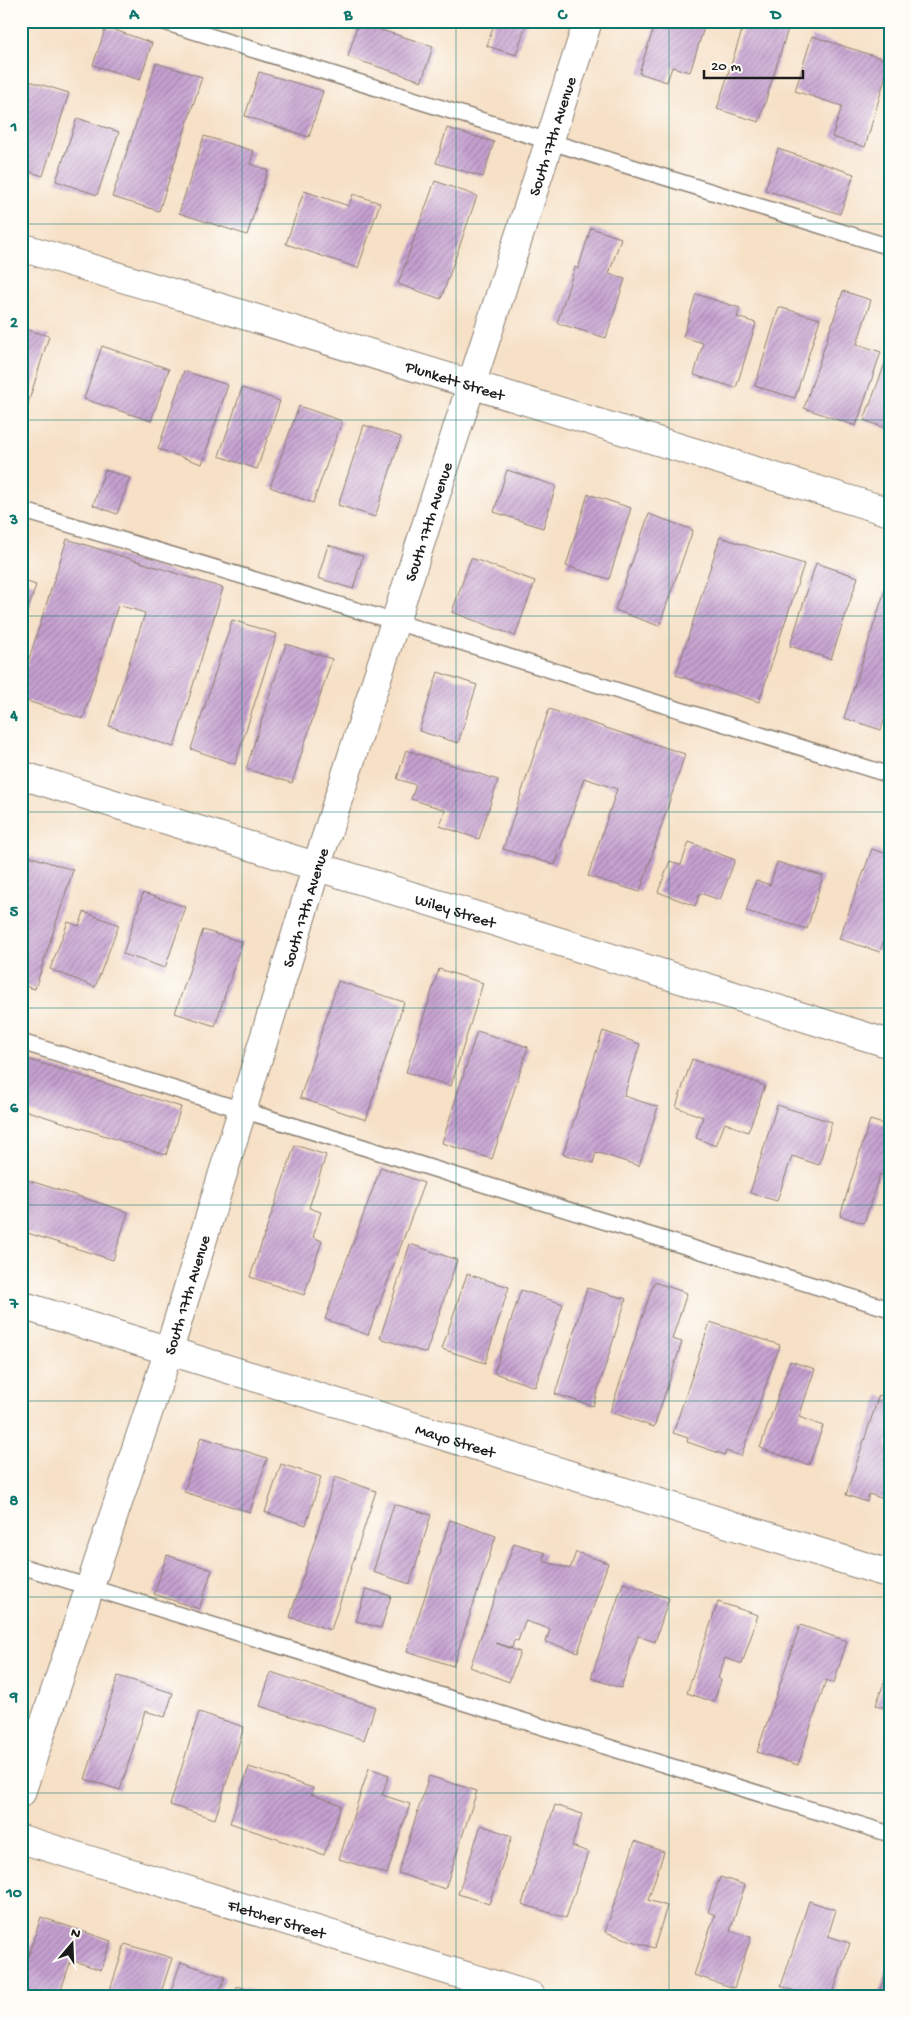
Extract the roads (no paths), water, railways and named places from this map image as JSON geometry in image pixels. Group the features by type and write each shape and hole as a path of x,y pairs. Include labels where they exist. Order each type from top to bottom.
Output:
{"street":[{"name":"South 17th Avenue","path":"21,1792 168,1350 317,865 588,21"},
{"name":"Plunkett Street","path":"21,247 473,383 890,512"},
{"name":"Wiley Street","path":"21,775 317,865 890,1044"},
{"name":"Mayo Street","path":"21,1305 890,1574"},
{"name":"Fletcher Street","path":"21,1839 531,1996"}],"lane":[{"path":"160,21 890,247"},
{"path":"21,510 396,622 890,775"},
{"path":"21,1042 890,1308"},
{"path":"21,1566 890,1834"}]}
